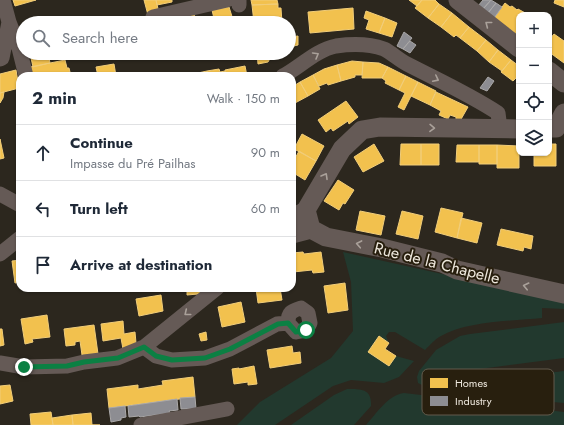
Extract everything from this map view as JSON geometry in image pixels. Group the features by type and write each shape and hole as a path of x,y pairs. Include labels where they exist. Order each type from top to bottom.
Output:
{"street":[{"path":"3,0 16,40"},
{"path":"458,0 516,46"},
{"path":"158,16 235,2"},
{"path":"0,59 2,58 9,22"},
{"path":"290,72 317,54 335,46 363,45 384,49 405,63 477,99 498,113 500,129"},
{"path":"22,60 25,72"},
{"path":"552,73 564,83"},
{"path":"296,233 311,229 299,213 342,149 362,130 380,127 516,129"},
{"path":"0,194 16,203"},
{"name":"Rue de la Chapelle","path":"311,229 326,237 389,250 442,263 457,270 564,294"},
{"path":"0,254 16,241"},
{"path":"0,363 24,367 67,366 84,362 118,358 144,347 212,292"},
{"path":"144,347 156,356 172,360 205,358 230,349 278,324 288,323"},
{"path":"141,425 227,409"}],"green space":[{"path":"343,252 564,301 564,309 542,308 542,318 490,322 464,327 439,337 425,350 395,332 389,332 386,336 389,343 369,352 396,356 414,361 399,377 384,383 351,380 333,386 275,425 237,425 260,402 331,358 353,331 351,282"},
{"path":"564,322 564,358 479,369 422,369 422,385 418,383 417,377 419,371 436,350 460,336"},
{"path":"564,371 564,403 554,402 554,372"},
{"path":"347,389 365,391 370,396 371,400 371,406 354,425 291,425 334,395"},
{"path":"404,393 422,395 422,415 554,415 554,411 564,412 564,425 366,425 388,401 398,394"}],"building: Homes":[{"path":"13,0 36,0 15,6"},
{"path":"144,0 156,0 159,13 148,15"},
{"path":"156,0 172,0 172,2 157,5"},
{"path":"251,0 277,0 278,4 252,5"},
{"path":"409,0 422,0 417,6"},
{"path":"422,0 435,0 439,4 428,18 415,8"},
{"path":"555,0 564,0 564,7 554,3"},
{"path":"505,3 510,7 512,6 517,10 518,9 524,12 516,12 516,34 494,18"},
{"path":"278,4 278,8 281,8 282,16 253,16 252,5"},
{"path":"439,4 452,13 441,27 428,18"},
{"path":"229,7 232,16 213,16 212,10"},
{"path":"353,8 354,29 310,33 308,12"},
{"path":"366,11 385,18 379,33 366,29 369,20 364,18"},
{"path":"452,13 469,27 460,38 456,35 454,37 441,27"},
{"path":"194,14 194,16 183,16"},
{"path":"385,18 397,23 392,37 379,33"},
{"path":"469,27 486,40 477,51 460,38"},
{"path":"554,34 564,41 564,63 552,54 552,36"},
{"path":"296,36 298,36 298,45 296,45"},
{"path":"486,40 498,50 489,62 477,51"},
{"path":"498,50 511,60 502,71 489,62"},
{"path":"32,60 49,60 50,63 33,67"},
{"path":"65,60 67,68 69,68 70,72 31,72 30,67"},
{"path":"258,60 269,60 268,62 258,64"},
{"path":"511,60 516,64 516,78 513,81 501,72"},
{"path":"352,61 363,62 362,75 355,75 355,77 341,81 337,65"},
{"path":"363,62 379,63 388,67 382,78 362,78"},
{"path":"114,64 115,72 97,72 96,67"},
{"path":"337,65 341,81 319,86 313,75 324,69"},
{"path":"245,66 246,72 225,72 225,70"},
{"path":"388,67 406,76 399,90 385,83 386,81 382,78"},
{"path":"219,69 220,72 207,72"},
{"path":"16,70 16,89 0,93 0,74"},
{"path":"313,75 320,89 308,96 300,82"},
{"path":"406,76 418,82 404,110 398,107 405,93 399,90"},
{"path":"300,82 308,96 296,102 296,84"},
{"path":"418,82 436,91 430,105 411,96"},
{"path":"4,92 3,98 0,103 0,93"},
{"path":"436,92 468,107 460,121 456,121 456,117 450,115 448,119 439,115 441,111 430,105"},
{"path":"346,101 358,117 349,124 348,121 333,131 331,128 326,132 318,120"},
{"path":"302,134 324,146 316,161 296,150 296,145"},
{"path":"0,139 4,158 0,159"},
{"path":"374,144 384,161 363,172 354,157"},
{"path":"401,144 421,144 421,165 400,165"},
{"path":"421,144 439,144 439,165 421,165"},
{"path":"552,144 556,144 556,166 534,166 534,156 552,156"},
{"path":"457,145 479,145 479,162 456,162"},
{"path":"479,145 497,145 497,164 479,164"},
{"path":"497,145 516,146 516,156 519,156 519,168 497,168"},
{"path":"299,151 316,161 305,180 296,174 296,157"},
{"path":"338,180 354,190 339,210 324,201"},
{"path":"441,208 463,213 457,238 435,232"},
{"path":"360,211 385,216 381,235 356,230"},
{"path":"402,211 423,216 418,239 396,234"},
{"path":"461,218 482,223 477,243 457,238"},
{"path":"501,229 533,236 531,249 524,247 523,251 497,245"},
{"path":"303,252 304,254 321,252 324,272 313,273 312,270 296,272 296,253"},
{"path":"16,260 15,283 12,261"},
{"path":"345,283 348,310 328,313 324,286"},
{"path":"187,292 201,292 198,294 187,295"},
{"path":"257,292 281,292 282,300 258,303"},
{"path":"161,295 163,311 139,316 136,299"},
{"path":"241,302 245,322 222,327 218,307"},
{"path":"47,315 50,337 32,339 33,342 25,344 21,319"},
{"path":"123,321 124,334 135,332 136,343 123,349 121,338 103,341 101,324"},
{"path":"94,325 98,354 82,355 80,341 75,342 75,345 66,346 64,329"},
{"path":"0,329 2,329 4,345 0,346"},
{"path":"206,332 207,340 201,341 199,334"},
{"path":"379,336 389,343 385,349 396,356 389,366 368,352"},
{"path":"292,346 293,353 300,352 301,363 270,368 267,350"},
{"path":"254,366 257,384 248,385 248,382 234,384 232,369"},
{"path":"193,377 195,397 109,408 107,389 138,385 138,389 163,385 162,381"},
{"path":"10,385 13,401 0,404 0,386"},
{"path":"51,412 53,425 31,425 30,414"},
{"path":"91,413 92,425 73,425 72,415"},
{"path":"72,415 73,425 53,425 52,418"}],"building: Industry":[{"path":"483,0 491,0 483,9 478,6"},
{"path":"491,0 496,3 488,13 483,9"},
{"path":"496,3 502,7 494,18 488,13"},
{"path":"404,32 412,38 403,49 397,46"},
{"path":"410,41 416,45 410,53 403,49"},
{"path":"488,77 494,81 487,91 480,88"},
{"path":"195,397 196,409 181,409 180,398"},
{"path":"177,399 178,410 169,411 170,413 129,417 128,406"},
{"path":"125,406 126,417 121,418 121,420 111,422 109,408"}],"route":[{"path":"24,367 67,366 84,362 118,358 144,347 156,356 172,360 205,358 230,349 278,324 288,323 296,332 306,330"}]}
